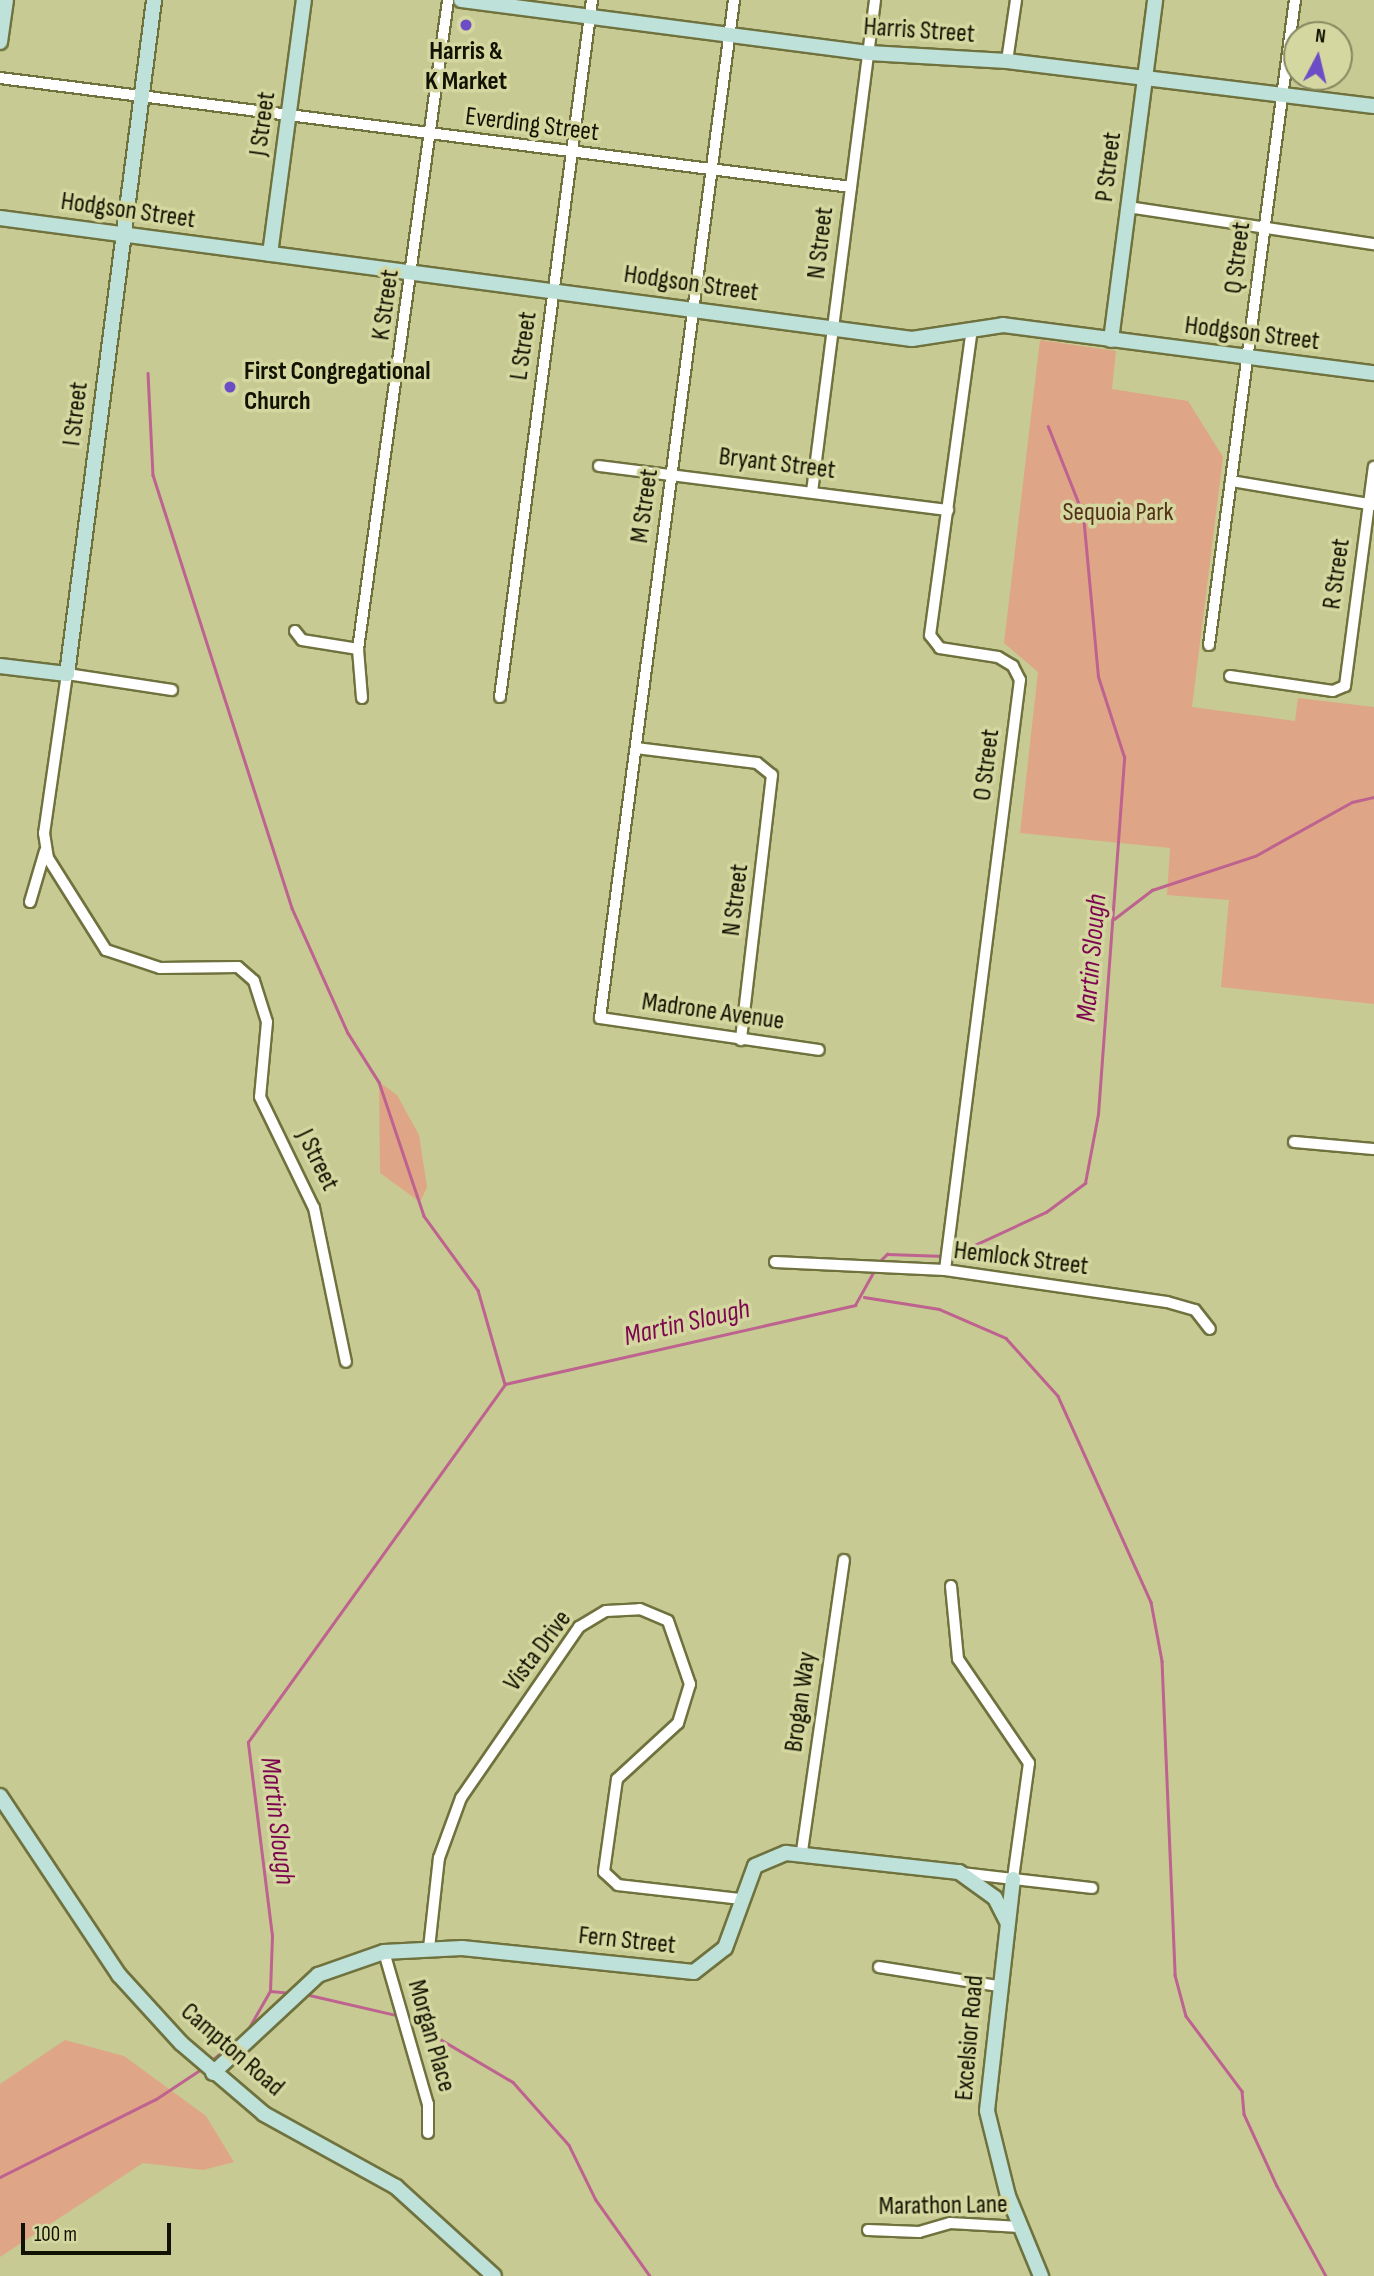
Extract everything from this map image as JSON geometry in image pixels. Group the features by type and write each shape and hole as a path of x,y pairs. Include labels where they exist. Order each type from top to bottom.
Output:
{"street":[{"path":"0,42 6,0"},
{"name":"I Street","path":"46,849 44,833 154,0"},
{"name":"J Street","path":"270,254 304,0"},
{"name":"K Street","path":"362,698 358,649 414,273 449,0"},
{"name":"Harris Street","path":"461,0 869,53 1007,61 1374,106"},
{"name":"L Street","path":"500,697 592,0"},
{"name":"M Street","path":"600,1018 734,0"},
{"name":"N Street","path":"812,492 875,0"},
{"path":"1007,61 1016,0"},
{"name":"P Street","path":"1111,340 1155,0"},
{"name":"Q Street","path":"1209,645 1295,0"},
{"name":"Everding Street","path":"0,78 289,118 851,187"},
{"path":"1128,207 1265,231 1374,244"},
{"name":"Hodgson Street","path":"0,218 912,339 1003,326 1374,373"},
{"name":"O Street","path":"945,1270 1020,680 1013,666 998,657 933,644 972,330"},
{"name":"Bryant Street","path":"599,466 948,510"},
{"name":"R Street","path":"1230,676 1333,691 1345,687 1372,504 1374,467"},
{"path":"1231,481 1372,504"},
{"path":"295,631 302,640 358,649"},
{"path":"0,666 172,690"},
{"name":"N Street","path":"636,748 766,766 774,784 741,1040"},
{"path":"30,901 46,849"},
{"name":"J Street","path":"46,849 50,867 106,950 160,968 238,967 254,981 267,1022 260,1097 314,1209 346,1363"},
{"name":"Madrone Avenue","path":"600,1018 819,1050"},
{"path":"1294,1142 1374,1149"},
{"name":"Hemlock Street","path":"775,1262 945,1270 1167,1301 1195,1310 1210,1329"},
{"name":"Brogan Way","path":"802,1851 844,1560"},
{"path":"951,1586 958,1660 1029,1763 1013,1879"},
{"name":"Vista Drive","path":"429,1948 439,1858 461,1798 579,1627 606,1611 640,1609 668,1621 690,1684 678,1723 617,1779 604,1872 618,1885 741,1899"},
{"name":"Campton Road","path":"0,1796 119,1975 214,2073 294,2133 396,2187 494,2276"},
{"name":"Fern Street","path":"214,2073 318,1975 384,1952 429,1948 694,1972 725,1948 755,1866 802,1851 1092,1888"},
{"path":"959,1872 995,1898 1007,1922"},
{"name":"Excelsior Road","path":"1013,1879 987,2111 1020,2227 1041,2276"},
{"name":"Morgan Place","path":"384,1952 428,2104 428,2133"},
{"path":"879,1967 999,1986"},
{"name":"Marathon Lane","path":"867,2230 919,2232 950,2223 1020,2227"}],"green space":[{"name":"Sequoia Park","path":"1040,340 1116,351 1112,389 1188,401 1223,457 1192,707 1295,721 1298,698 1374,707 1374,1004 1221,987 1229,900 1167,895 1170,848 1020,833 1038,672 1004,643"},
{"path":"379,1082 397,1095 419,1135 427,1187 420,1202 380,1173"},
{"path":"65,2040 124,2056 206,2116 234,2162 203,2170 143,2163 0,2257 0,2084"}],"waterway":[{"path":"148,373 153,475 292,908 348,1033 379,1082 424,1216 478,1290 505,1384"},
{"name":"Martin Slough","path":"951,1256 1046,1212 1085,1183 1098,1114 1124,757 1098,677 1083,515 1048,427"},
{"path":"1114,919 1152,890 1255,856 1352,802 1374,797"},
{"name":"Martin Slough","path":"878,1263 887,1254 945,1256"},
{"name":"Martin Slough","path":"211,2061 247,2031 270,1991 272,1936 248,1742 505,1384 855,1305 875,1269"},
{"path":"864,1297 939,1309 1006,1338 1058,1396 1151,1602 1162,1661 1175,1975 1186,2016 1242,2091 1244,2114 1277,2186 1326,2276"},
{"path":"270,1991 291,1993"},
{"path":"305,1994 400,2016"},
{"path":"406,2019 513,2082 569,2145 596,2200 650,2276"},
{"name":"Martin Slough","path":"0,2177 156,2099 203,2068"}],"place":[{"name":"Harris & K Market","path":"466,25"},
{"name":"First Congregational Church","path":"230,387"}]}
